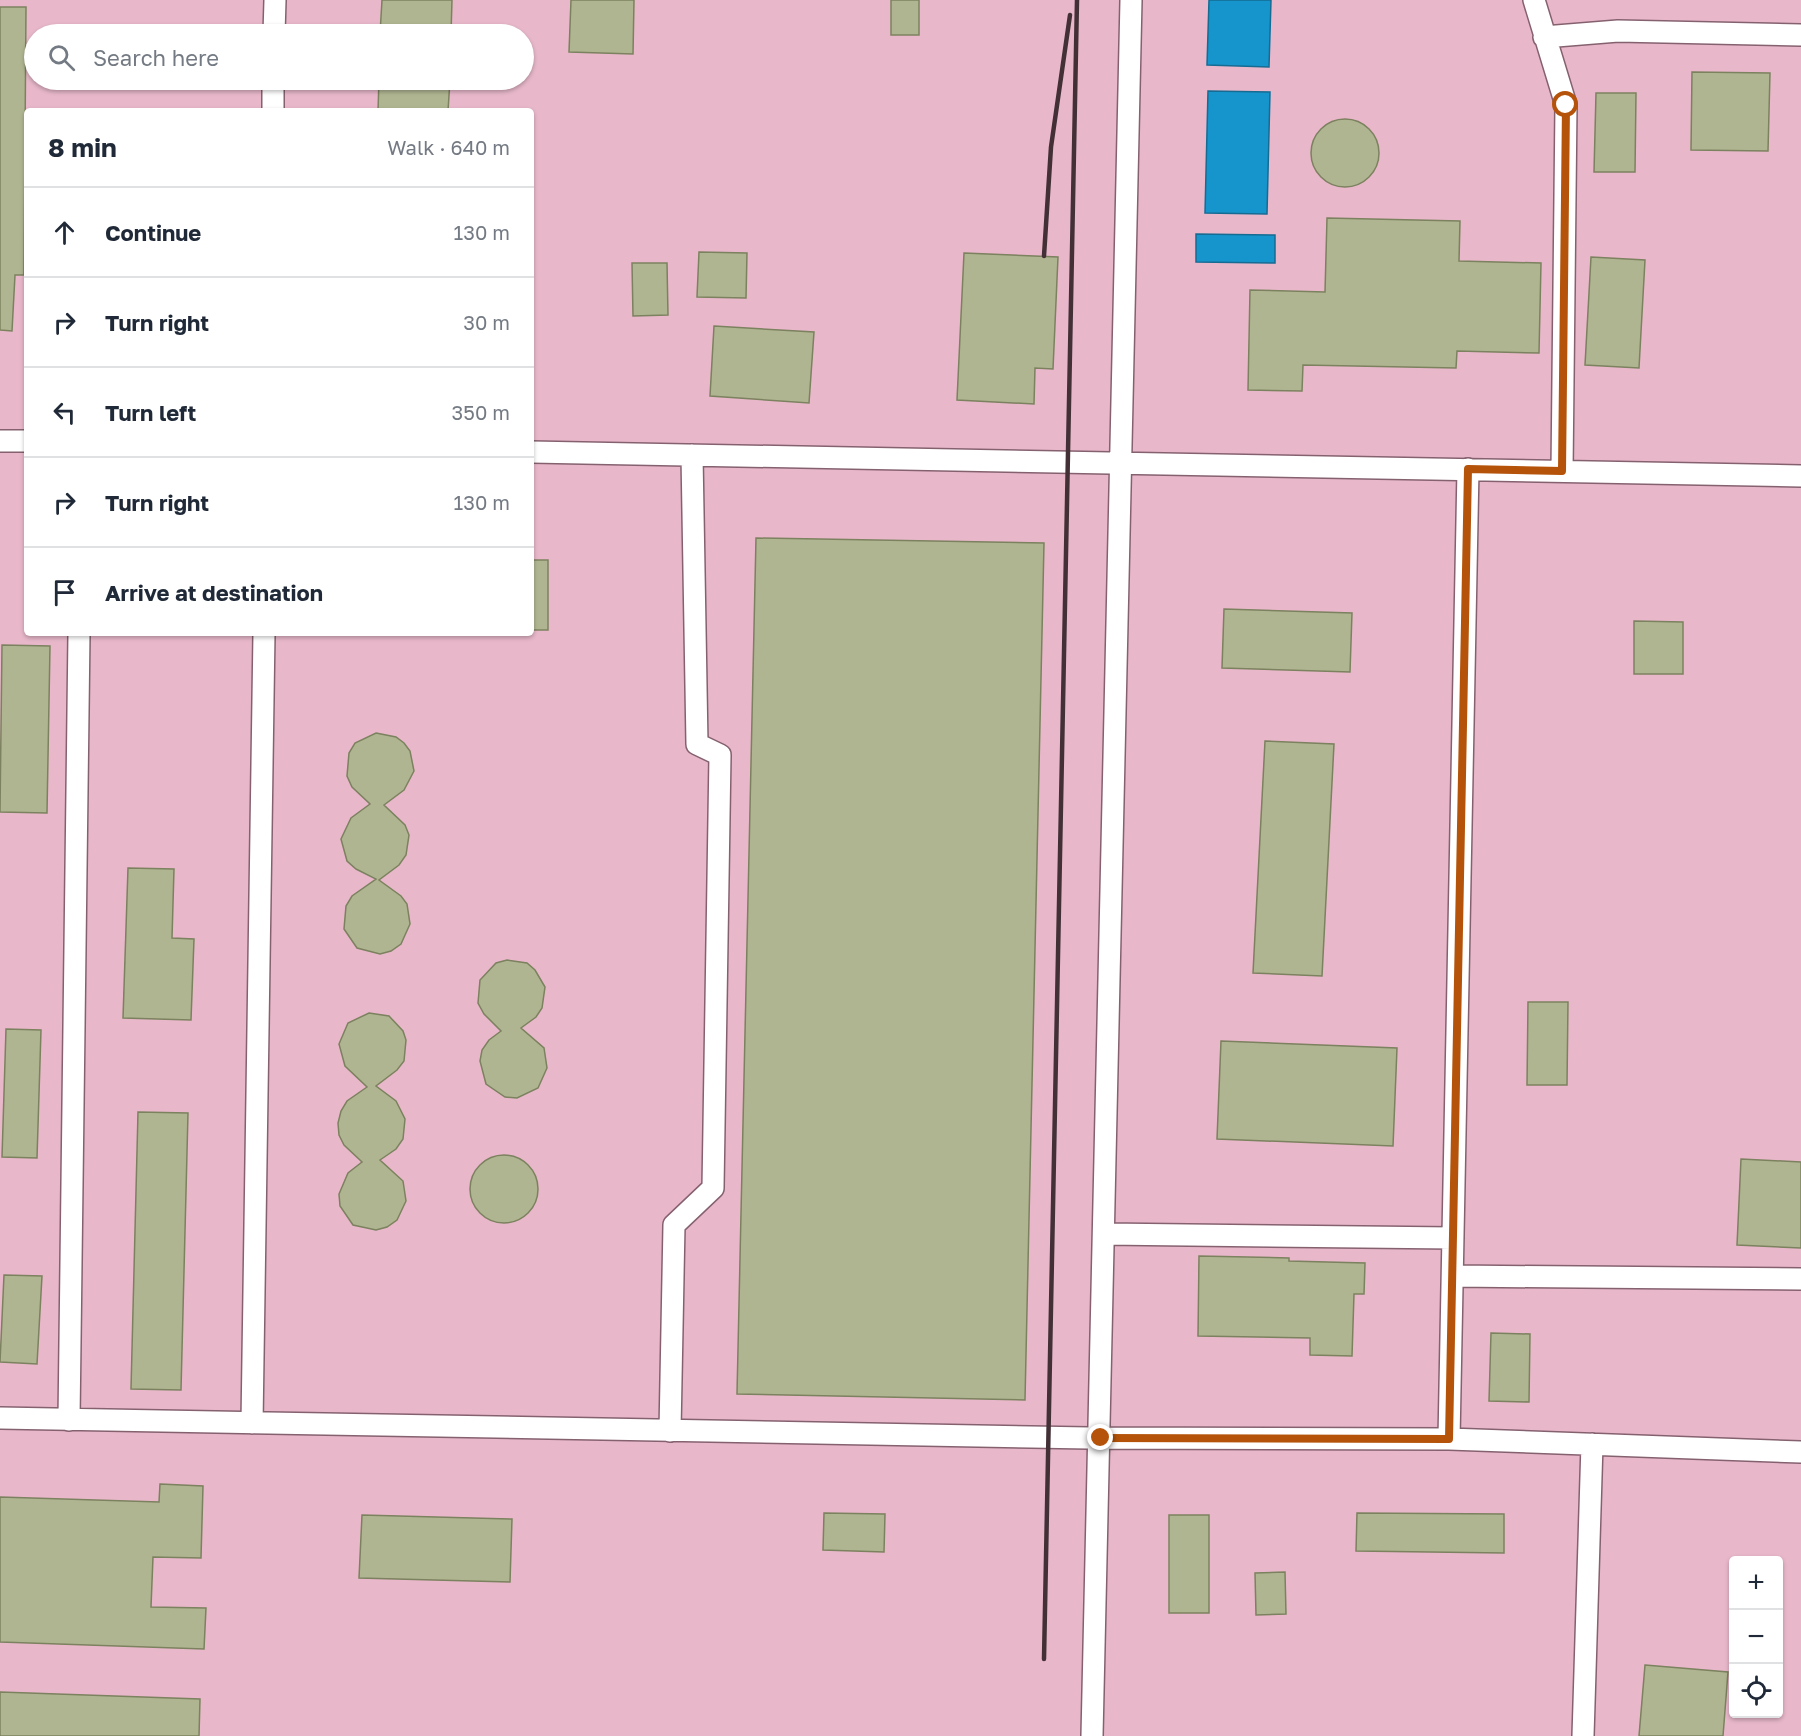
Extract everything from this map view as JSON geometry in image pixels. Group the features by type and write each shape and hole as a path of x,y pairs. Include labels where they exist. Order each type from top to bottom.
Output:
{"lane":[{"path":"274,24 275,0"},
{"path":"1092,1736 1123,463 1131,0"},
{"path":"1534,0 1566,105 1562,471"},
{"path":"1544,37 1618,32 1801,35"},
{"path":"273,90 273,108"},
{"path":"0,441 24,441"},
{"path":"534,452 1801,476"},
{"path":"670,1431 674,1225 713,1188 720,755 697,744 692,455"},
{"path":"1449,1439 1468,469"},
{"path":"69,1420 79,636"},
{"path":"252,1423 264,636"},
{"path":"1105,1234 1453,1238"},
{"path":"1453,1276 1801,1280"},
{"path":"0,1418 1101,1438 1449,1439 1801,1452"},
{"path":"1583,1736 1592,1444"}],"shaded area":[{"path":"0,0 1801,0 1801,1736 0,1736"}],"water":[{"path":"1209,0 1271,0 1269,67 1207,65"},
{"path":"1208,91 1270,92 1267,214 1205,213"},
{"path":"1196,234 1275,235 1275,263 1196,262"}],"building":[{"path":"382,0 452,0 451,24 381,24"},
{"path":"571,0 634,0 633,54 569,52"},
{"path":"891,0 919,0 919,35 891,35"},
{"path":"0,7 26,7 26,24 24,24 24,275 15,275 12,331 0,330"},
{"path":"1692,72 1770,73 1768,151 1691,150"},
{"path":"379,90 449,90 448,108 378,108"},
{"path":"1596,93 1636,93 1635,172 1594,172"},
{"path":"1345,119 1358,122 1369,129 1376,140 1379,153 1376,166 1369,177 1358,184 1345,187 1332,184 1321,177 1314,166 1311,153 1314,140 1321,129 1332,122"},
{"path":"1327,218 1460,221 1459,261 1541,263 1539,353 1457,351 1456,368 1303,365 1302,391 1248,390 1250,290 1325,292"},
{"path":"699,252 747,253 746,298 697,297"},
{"path":"964,253 1058,257 1053,369 1035,368 1034,404 957,400"},
{"path":"1591,257 1645,260 1639,368 1585,365"},
{"path":"632,263 667,263 668,315 633,316"},
{"path":"714,326 814,332 809,403 710,396"},
{"path":"756,538 1044,543 1025,1400 737,1394"},
{"path":"534,560 548,560 548,630 534,630"},
{"path":"1224,609 1352,613 1350,672 1222,668"},
{"path":"1634,621 1683,622 1683,674 1634,674"},
{"path":"2,645 50,646 47,813 0,812"},
{"path":"376,733 396,737 404,743 410,751 414,771 404,790 384,805 405,825 409,835 406,855 399,865 379,880 401,896 407,904 410,924 401,944 391,951 380,954 357,948 344,929 346,906 352,896 376,879 356,869 347,861 341,839 351,818 370,804 352,787 347,776 349,753 355,743"},
{"path":"1265,741 1334,744 1322,976 1253,973"},
{"path":"128,868 174,869 172,938 194,939 191,1020 123,1018"},
{"path":"507,960 527,963 535,970 545,987 542,1008 536,1017 521,1028 544,1048 547,1068 538,1088 517,1098 505,1097 486,1084 480,1061 482,1050 489,1040 501,1031 484,1014 478,1003 480,980 496,963"},
{"path":"1528,1002 1568,1002 1567,1085 1527,1085"},
{"path":"369,1013 389,1016 403,1031 406,1040 404,1061 397,1070 376,1086 396,1101 405,1119 403,1139 396,1149 380,1160 403,1181 406,1201 397,1220 387,1227 376,1230 353,1225 340,1206 339,1194 348,1173 362,1162 344,1145 339,1135 338,1123 341,1111 347,1101 367,1087 345,1066 339,1044 348,1023"},
{"path":"6,1029 41,1030 37,1158 2,1157"},
{"path":"1221,1041 1397,1048 1393,1146 1217,1139"},
{"path":"138,1112 188,1113 181,1390 131,1389"},
{"path":"504,1155 517,1158 528,1165 535,1176 538,1189 535,1202 528,1213 517,1220 504,1223 491,1220 480,1213 473,1202 470,1189 473,1176 480,1165 491,1158"},
{"path":"1741,1159 1801,1162 1801,1248 1737,1245"},
{"path":"1199,1256 1365,1263 1364,1294 1354,1294 1352,1356 1310,1355 1310,1338 1198,1336"},
{"path":"4,1275 42,1276 37,1364 0,1362"},
{"path":"1491,1333 1530,1334 1529,1402 1489,1401"},
{"path":"160,1484 203,1486 201,1558 153,1557 151,1607 206,1608 204,1649 0,1642 0,1497 159,1502"},
{"path":"824,1513 885,1514 884,1552 823,1550"},
{"path":"1357,1513 1504,1514 1504,1553 1356,1551"},
{"path":"362,1515 512,1519 510,1582 359,1578"},
{"path":"1169,1515 1209,1515 1209,1613 1169,1613"},
{"path":"1285,1572 1286,1614 1256,1615 1255,1573"},
{"path":"1645,1665 1728,1672 1723,1736 1639,1736"},
{"path":"0,1692 200,1699 199,1736 0,1736"}],"railway":[{"path":"1044,1659 1077,0"},
{"path":"1044,256 1051,147 1070,15"}],"route":[{"path":"1101,1438 1449,1439 1468,469 1562,471 1566,105"}]}
